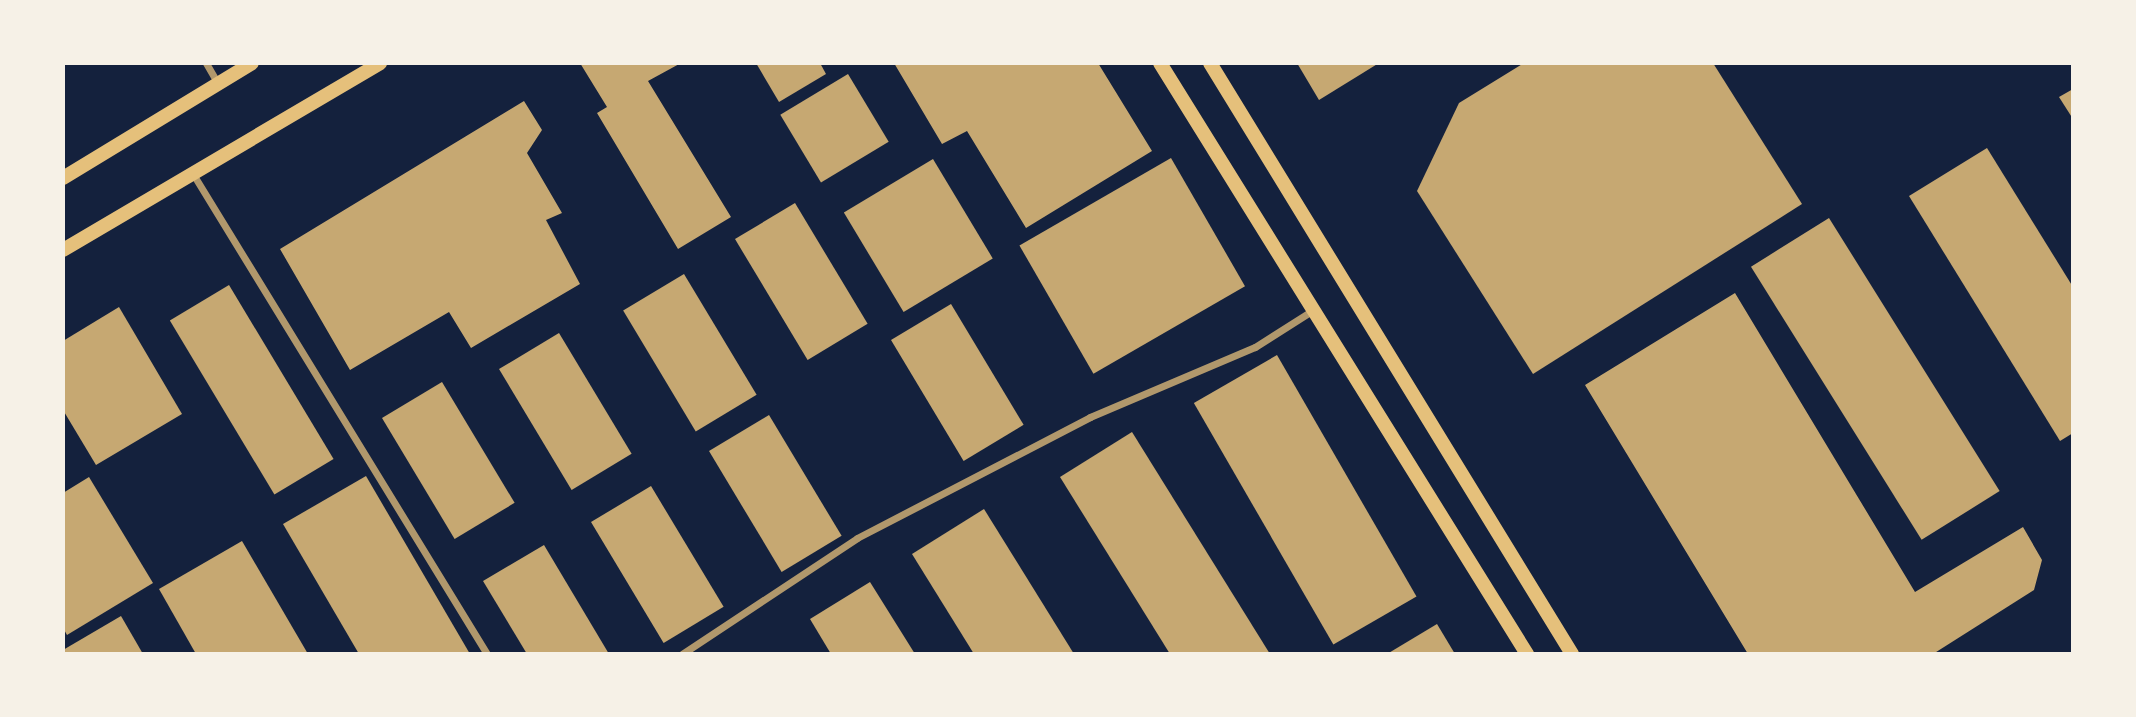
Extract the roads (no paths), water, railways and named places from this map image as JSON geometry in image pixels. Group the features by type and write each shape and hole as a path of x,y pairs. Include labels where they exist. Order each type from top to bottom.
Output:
{"main road":[{"path":"63,177 252,63"},
{"path":"63,250 380,63"},
{"path":"1160,63 1527,654"},
{"path":"1210,63 1572,654"}],"street":[{"path":"206,63 218,84"},
{"path":"193,173 487,654"},
{"path":"682,654 857,538 1090,417 1255,347 1313,310"}]}
